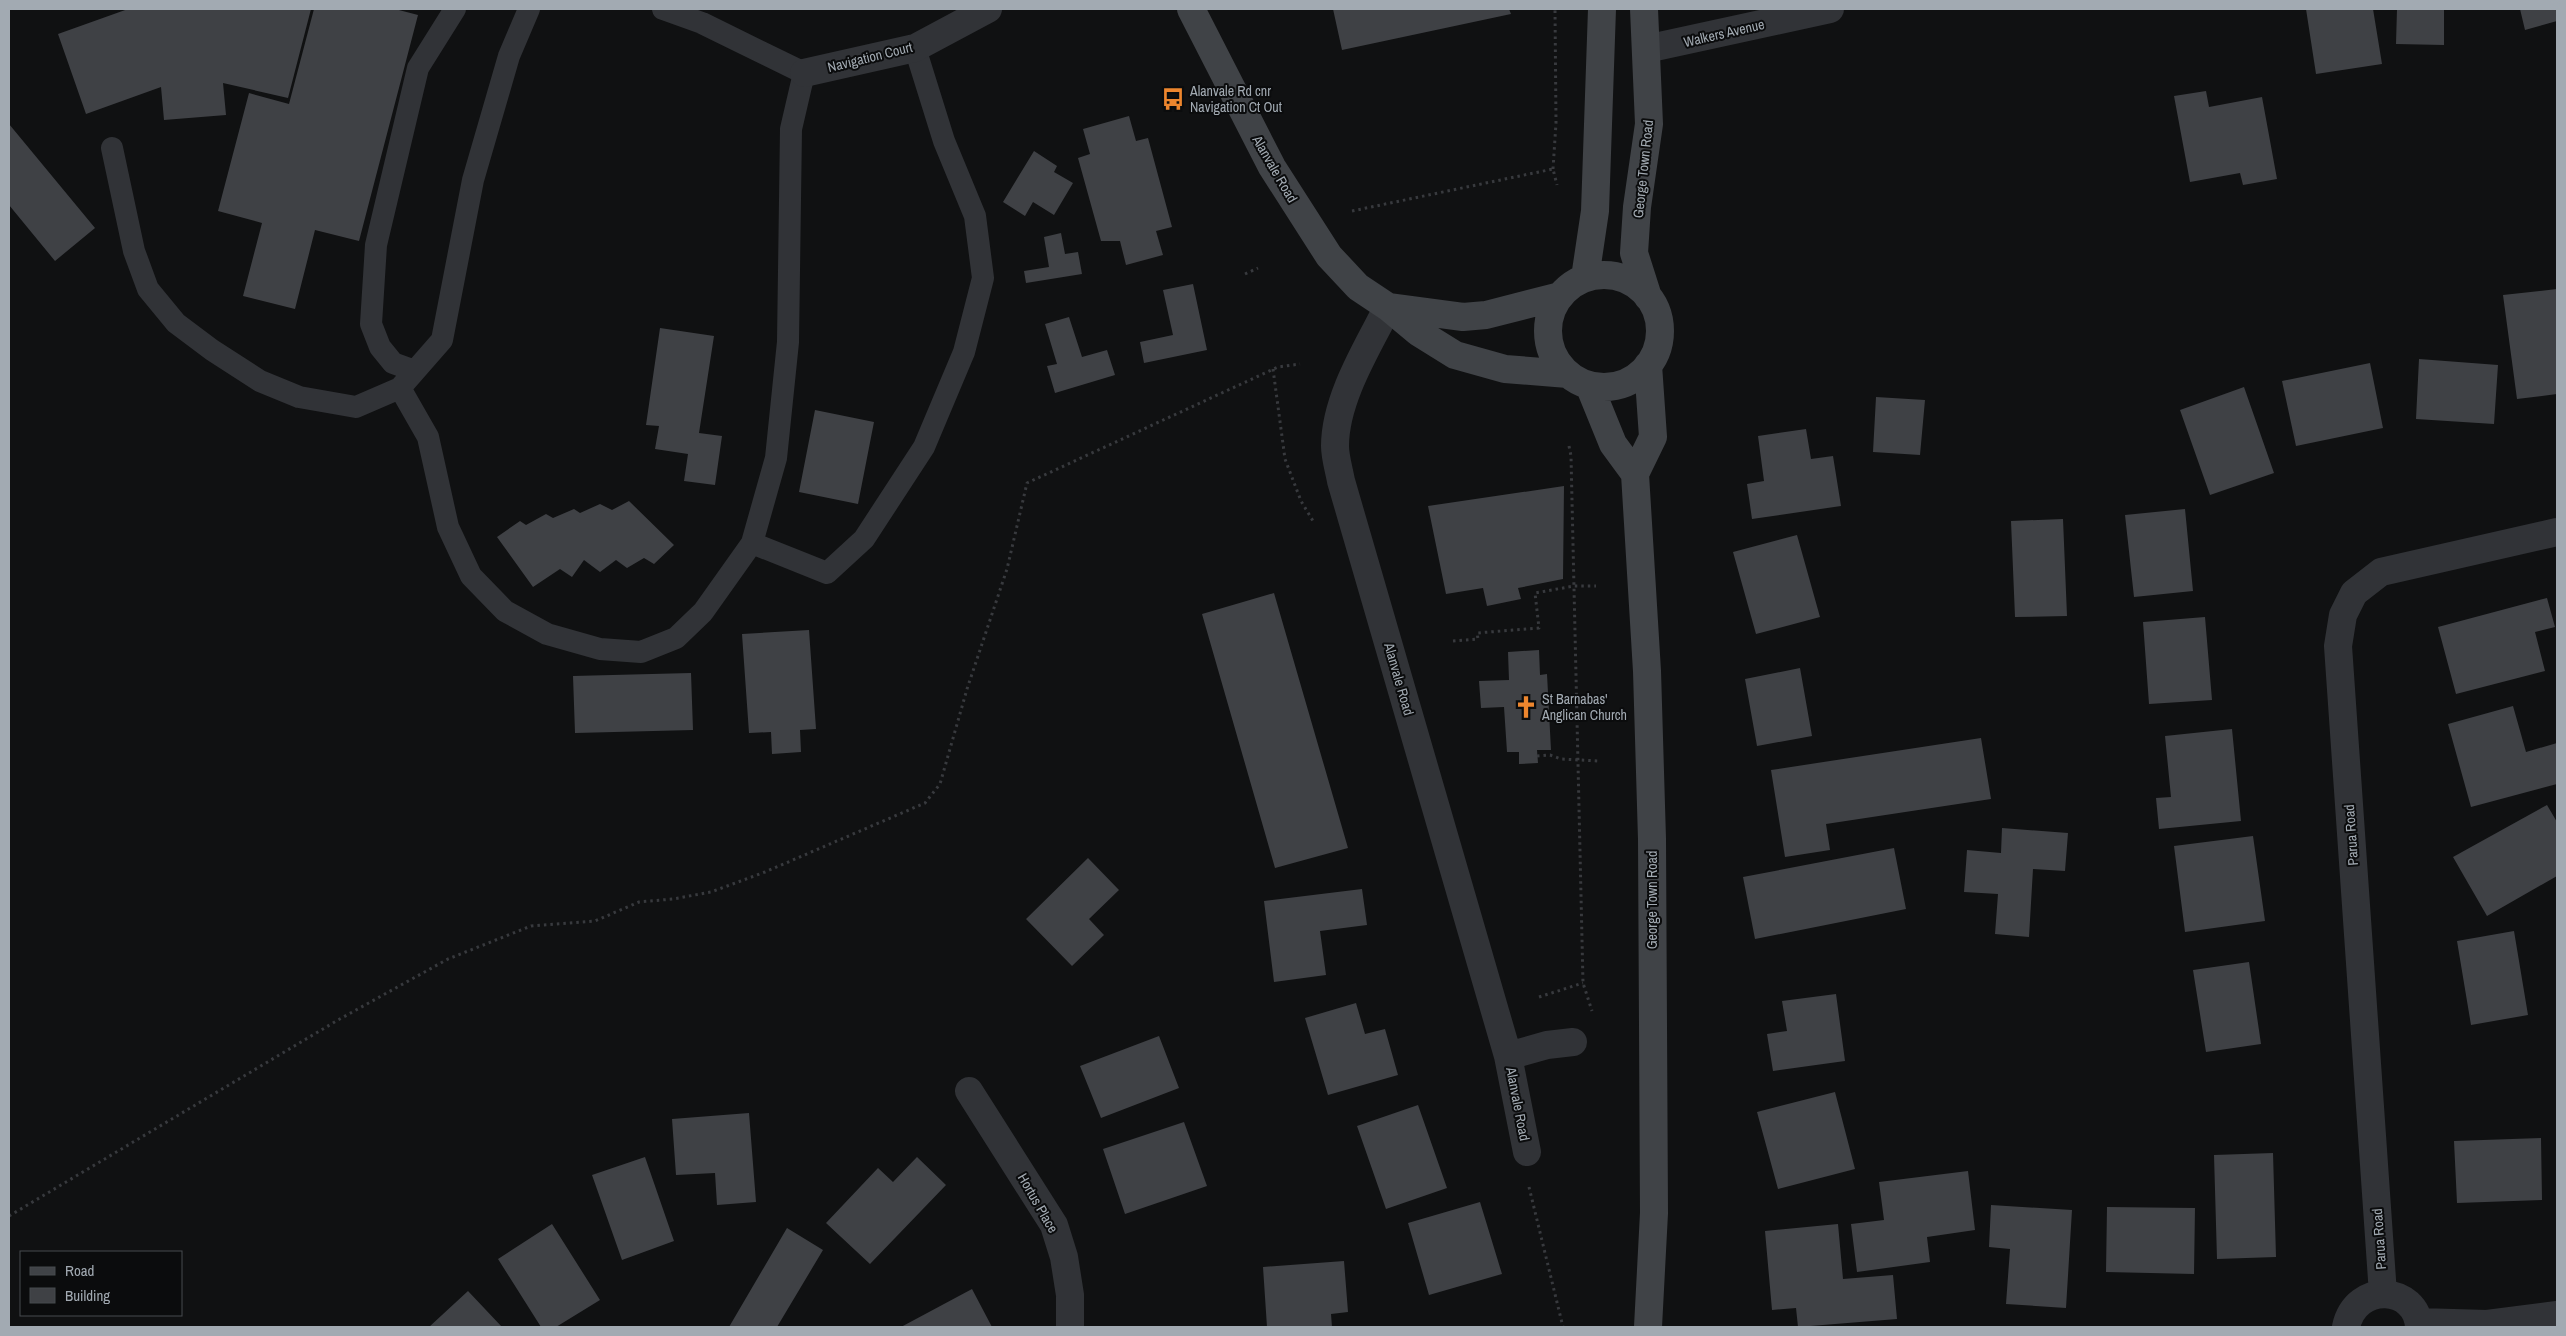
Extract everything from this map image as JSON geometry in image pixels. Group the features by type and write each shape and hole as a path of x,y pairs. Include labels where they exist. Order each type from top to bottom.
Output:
{"main road":[{"name":"Alanvale Road","path":"1191,9 1272,167 1329,256 1358,287 1388,307 1418,332 1455,355 1505,370 1578,380"},
{"path":"1585,278 1595,211 1602,9"},
{"name":"George Town Road","path":"1644,9 1649,124 1637,207 1634,253 1648,297"},
{"path":"1578,380 1606,387 1622,384 1636,377 1648,365 1657,350 1660,331 1657,313 1648,297 1636,284 1620,277 1602,275 1585,278 1571,286 1560,296 1552,310 1549,336 1556,361 1578,380 1613,444 1634,474 1653,437 1648,365"},
{"name":"Alanvale Road","path":"1388,307 1463,317 1486,315 1560,296"},
{"name":"George Town Road","path":"1634,474 1647,671 1652,839 1654,1213 1648,1327"}],"street":[{"name":"Navigation Court","path":"804,74 915,48 988,9"},
{"name":"Walkers Avenue","path":"1646,49 1830,9"},
{"name":"Alanvale Road","path":"1388,307 1350,382 1340,413 1335,446 1344,489 1508,1056 1527,1152"},
{"name":"Parua Road","path":"2383,1294 2338,646 2343,615 2354,593 2381,572 2557,532"},
{"name":"Alanvale Road","path":"1508,1056 1547,1045 1573,1042"},
{"name":"Hortus Place","path":"969,1091 1054,1225 1064,1257 1070,1295 1070,1327"},
{"path":"2346,1327 2353,1308 2362,1300 2383,1294 2395,1296 2406,1302 2414,1311 2419,1325 2487,1324 2557,1315"}],"lane":[{"path":"415,371 393,363 380,347 371,324 376,245 418,68 455,9"},
{"path":"112,148 134,251 148,289 176,324 212,350 260,380 299,397 356,407 400,388 442,340 473,180 509,56 529,9"},
{"path":"400,388 428,437 448,527 471,576 505,611 547,634 600,649 641,652 676,638 703,612 752,543 776,458 788,342 791,129 804,74 702,23 663,9"},
{"path":"752,543 827,573 864,539 924,447 964,352 983,278 975,216 944,141 915,48"}],"path":[{"path":"1555,9 1556,123 1554,169 1558,187"},
{"path":"1352,211 1554,169"},
{"path":"1245,274 1258,268"},
{"path":"9,1216 338,1020 448,959 531,926 595,922 639,902 672,899 712,892 765,872 925,803 940,784 967,689 1007,569 1027,483 1273,369 1300,364"},
{"path":"1273,369 1285,459 1301,501 1315,522"},
{"path":"1569,446 1572,456 1583,983 1594,1018"},
{"path":"1453,641 1478,639 1478,633 1540,628 1535,593 1574,586 1596,586"},
{"path":"1537,756 1550,755 1562,759 1599,761"},
{"path":"1539,997 1583,983"},
{"path":"1528,1185 1563,1327"}],"building":[{"path":"128,9 311,9 288,98 223,83 226,115 164,120 161,87 86,114 58,34"},
{"path":"314,9 395,9 418,15 359,241 315,230 295,309 243,296 262,223 218,211 249,93 289,104"},
{"path":"1333,9 1509,9 1511,14 1342,50"},
{"path":"2306,9 2373,9 2382,64 2316,74"},
{"path":"2397,9 2444,9 2444,45 2396,44"},
{"path":"2520,9 2557,9 2557,21 2525,30"},
{"path":"2206,91 2209,107 2262,97 2277,179 2243,185 2240,173 2190,182 2174,96"},
{"path":"1129,116 1136,141 1148,138 1172,227 1156,231 1163,255 1126,265 1120,241 1101,241 1078,158 1090,154 1083,129"},
{"path":"9,124 95,228 55,261 9,205"},
{"path":"1034,151 1057,166 1054,172 1073,183 1054,215 1033,202 1025,216 1003,202"},
{"path":"1061,233 1065,254 1078,252 1082,274 1026,283 1024,271 1049,267 1044,237"},
{"path":"1193,284 1207,350 1144,363 1140,342 1173,335 1163,290"},
{"path":"2557,289 2557,394 2517,399 2503,295"},
{"path":"1069,317 1082,357 1107,350 1115,375 1055,393 1047,366 1057,364 1045,324"},
{"path":"660,328 714,336 699,433 722,436 715,485 684,481 688,454 655,449 659,426 646,425"},
{"path":"2419,359 2498,365 2494,424 2416,419"},
{"path":"2370,363 2383,428 2296,446 2282,381"},
{"path":"2244,387 2274,473 2210,495 2180,410"},
{"path":"1876,397 1925,400 1920,455 1873,452"},
{"path":"815,410 874,422 858,504 799,492"},
{"path":"1806,429 1811,459 1833,456 1841,506 1752,519 1747,484 1764,481 1758,436"},
{"path":"1564,486 1563,579 1518,588 1521,599 1487,606 1483,588 1446,594 1428,506"},
{"path":"629,501 674,545 654,564 644,558 627,568 616,560 600,572 584,560 572,577 560,569 533,587 497,537 520,521 526,525 546,514 553,518 574,509 580,513 600,504 612,510"},
{"path":"2185,509 2193,591 2134,597 2125,515"},
{"path":"2063,519 2067,616 2015,617 2011,521"},
{"path":"1797,535 1820,617 1756,634 1733,552"},
{"path":"1274,593 1348,848 1275,868 1202,614"},
{"path":"2547,598 2555,627 2535,632 2545,671 2456,694 2438,627"},
{"path":"2205,617 2212,700 2149,704 2143,622"},
{"path":"809,630 816,729 800,730 801,752 772,754 771,732 749,733 742,634"},
{"name":"St Barnabas' Anglican Church","path":"1539,650 1540,675 1547,674 1551,750 1537,750 1538,763 1519,764 1519,752 1507,752 1504,707 1481,708 1479,681 1509,680 1508,652"},
{"path":"1800,668 1812,736 1757,746 1745,679"},
{"path":"691,673 693,730 575,733 573,676"},
{"path":"2513,706 2526,752 2557,743 2557,784 2471,807 2448,724"},
{"path":"2232,729 2241,821 2159,829 2156,798 2171,797 2165,736"},
{"path":"1981,738 1991,799 1826,824 1830,850 1785,857 1771,770"},
{"path":"2547,805 2557,822 2557,876 2487,916 2453,857"},
{"path":"2002,828 2068,833 2065,871 2033,869 2029,937 1995,934 1998,894 1964,892 1967,850 2001,853"},
{"path":"2253,836 2265,921 2185,932 2174,846"},
{"path":"1894,848 1906,909 1755,939 1743,877"},
{"path":"1088,858 1119,890 1089,919 1104,935 1072,966 1026,919"},
{"path":"1362,889 1367,925 1320,931 1326,975 1274,982 1264,901"},
{"path":"2514,931 2528,1015 2471,1025 2457,941"},
{"path":"2249,962 2261,1044 2206,1052 2193,970"},
{"path":"1836,994 1845,1061 1773,1071 1767,1034 1787,1031 1782,1001"},
{"path":"1356,1003 1365,1034 1385,1029 1398,1075 1328,1095 1305,1018"},
{"path":"1159,1036 1179,1088 1101,1118 1080,1066"},
{"path":"1835,1092 1855,1169 1778,1189 1757,1112"},
{"path":"1418,1105 1447,1188 1386,1209 1357,1126"},
{"path":"749,1113 756,1202 717,1205 715,1173 676,1175 672,1119"},
{"path":"1184,1122 1207,1186 1125,1214 1103,1149"},
{"path":"2541,1138 2542,1200 2457,1203 2454,1141"},
{"path":"2273,1153 2276,1257 2217,1259 2214,1155"},
{"path":"645,1157 674,1241 622,1260 592,1175"},
{"path":"917,1157 946,1185 870,1264 826,1223 878,1168 893,1182"},
{"path":"1968,1171 1975,1230 1927,1237 1930,1262 1857,1272 1851,1224 1884,1220 1879,1182"},
{"path":"1480,1202 1502,1274 1429,1295 1408,1223"},
{"path":"1991,1205 2072,1210 2066,1308 2006,1304 2010,1249 1989,1247"},
{"path":"2107,1207 2195,1208 2194,1274 2106,1272"},
{"path":"552,1224 600,1300 556,1327 541,1327 498,1259"},
{"path":"1838,1224 1843,1279 1893,1275 1897,1319 1798,1327 1796,1308 1772,1310 1765,1231"},
{"path":"787,1228 823,1250 777,1327 729,1327"},
{"path":"1344,1261 1348,1312 1331,1314 1332,1327 1267,1327 1263,1267"},
{"path":"972,1289 992,1327 901,1327"},
{"path":"468,1291 502,1327 429,1327"}],"place":[{"name":"Alanvale Rd cnr Navigation Ct Out","path":"1173,99"},
{"name":"St Barnabas' Anglican Church","path":"1526,707"}]}
